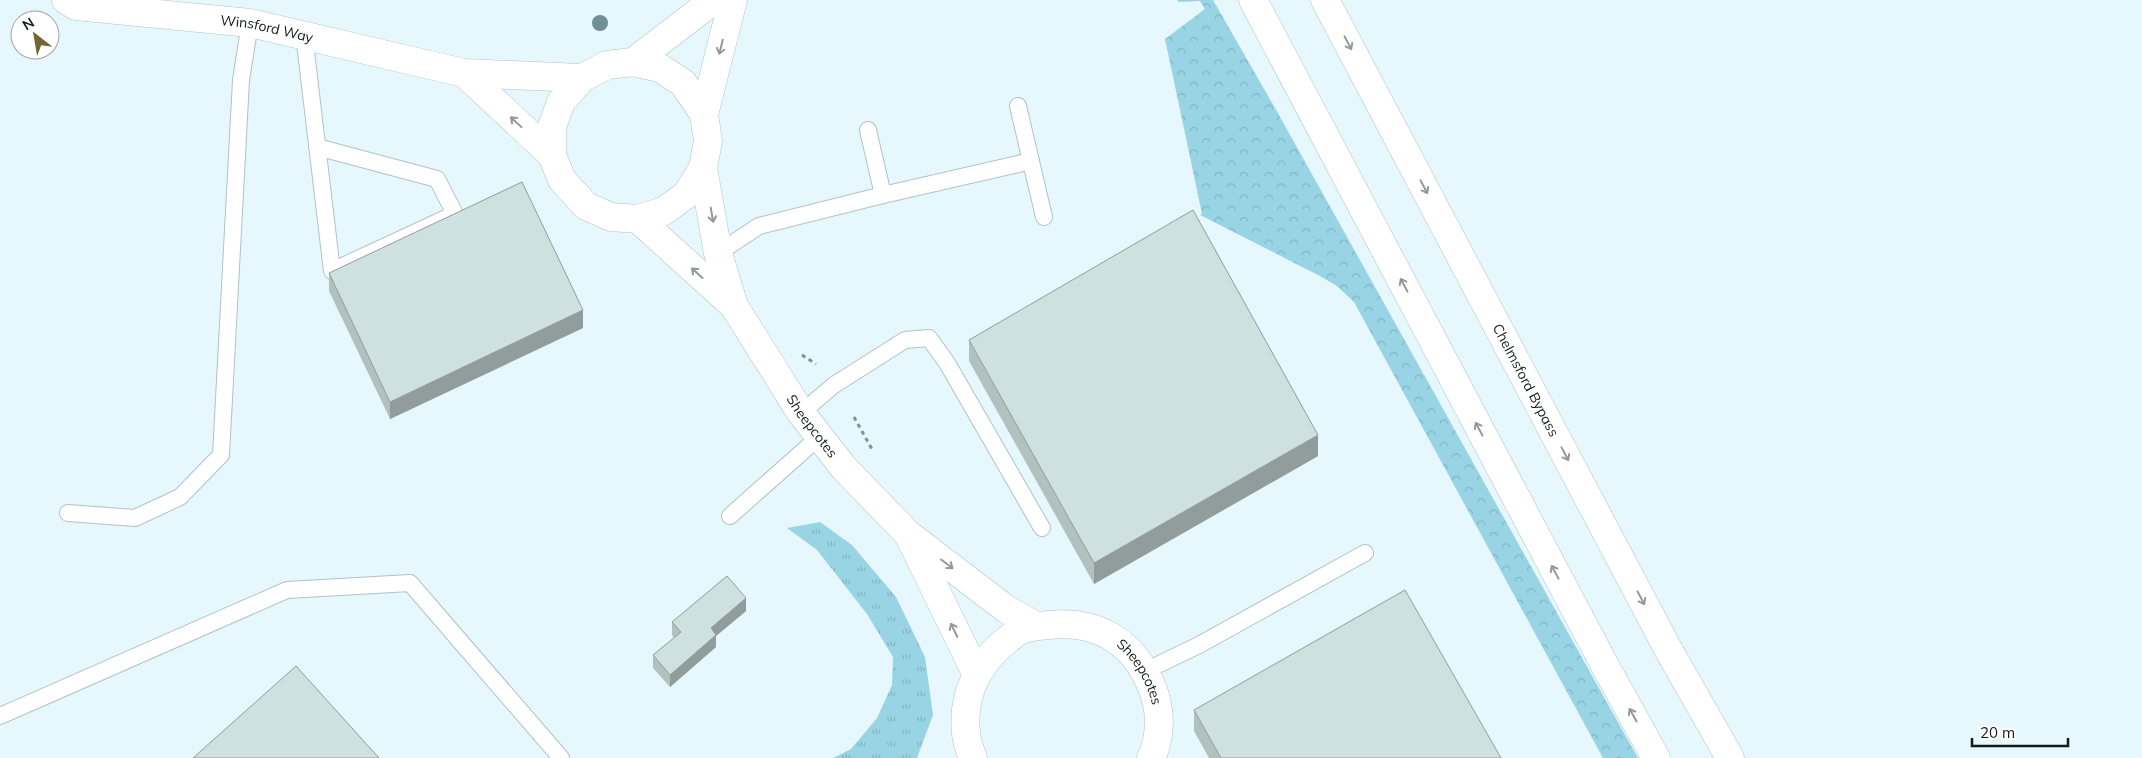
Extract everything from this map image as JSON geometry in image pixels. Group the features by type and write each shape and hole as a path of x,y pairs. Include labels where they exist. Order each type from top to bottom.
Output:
{"main road":[{"name":"Winsford Way","path":"66,0 76,6 250,23 464,73 582,78"},
{"path":"633,62 714,0"},
{"name":"Winsford Way","path":"704,114 683,83 660,68 633,62 607,65 582,78 561,102 552,128 552,155 562,180 586,206 611,217 638,219 664,211 686,195 703,168 708,141 704,114 732,0"},
{"path":"1253,0 1603,662 1656,758"},
{"name":"Chelmsford Bypass","path":"1325,0 1668,649 1730,758"},
{"name":"Winsford Way","path":"464,73 552,155"},
{"name":"Sheepcotes","path":"703,168 718,253 734,306 801,413 844,468 908,534 1006,609 1036,626"},
{"name":"Sheepcotes","path":"638,219 734,306"},
{"name":"Sheepcotes","path":"908,534 976,673"},
{"name":"Sheepcotes","path":"973,758 966,734 966,703 976,673 989,655 1019,631 1036,626 1070,623 1102,631 1130,650 1145,671 1158,701 1159,727 1151,758"}],"lane":[{"path":"68,513 135,518 180,497 221,455 241,80 250,23"},
{"path":"304,35 317,147 332,271 455,214 437,179 317,147"},
{"path":"1018,106 1044,217"},
{"path":"868,130 882,195"},
{"path":"718,253 759,226 882,195 1032,161"},
{"path":"801,413 834,385 905,340 929,338 947,363 1042,528"},
{"path":"730,516 819,437"},
{"path":"1145,671 1199,645 1365,553"},
{"path":"0,716 287,590 410,583 562,758"}],"path":[{"path":"800,353 816,364"},
{"path":"854,417 873,452"}],"green space":[{"path":"1177,0 1213,0 1638,758 1603,758 1354,302 1337,286 1318,275 1200,215 1202,214 1165,39 1205,9 1200,1 1179,2"},
{"path":"820,522 852,545 896,597 925,657 933,715 917,758 833,758 851,749 877,718 892,685 893,657 867,614 817,550 787,528"}],"building":[{"path":"522,182 583,310 390,402 329,273"},
{"path":"1193,210 1318,435 1094,563 969,340"},
{"path":"727,576 746,598 711,628 716,635 670,675 653,655 681,632 672,622"},
{"path":"1405,590 1501,758 1221,758 1194,710"},
{"path":"296,666 379,758 193,758"}]}
